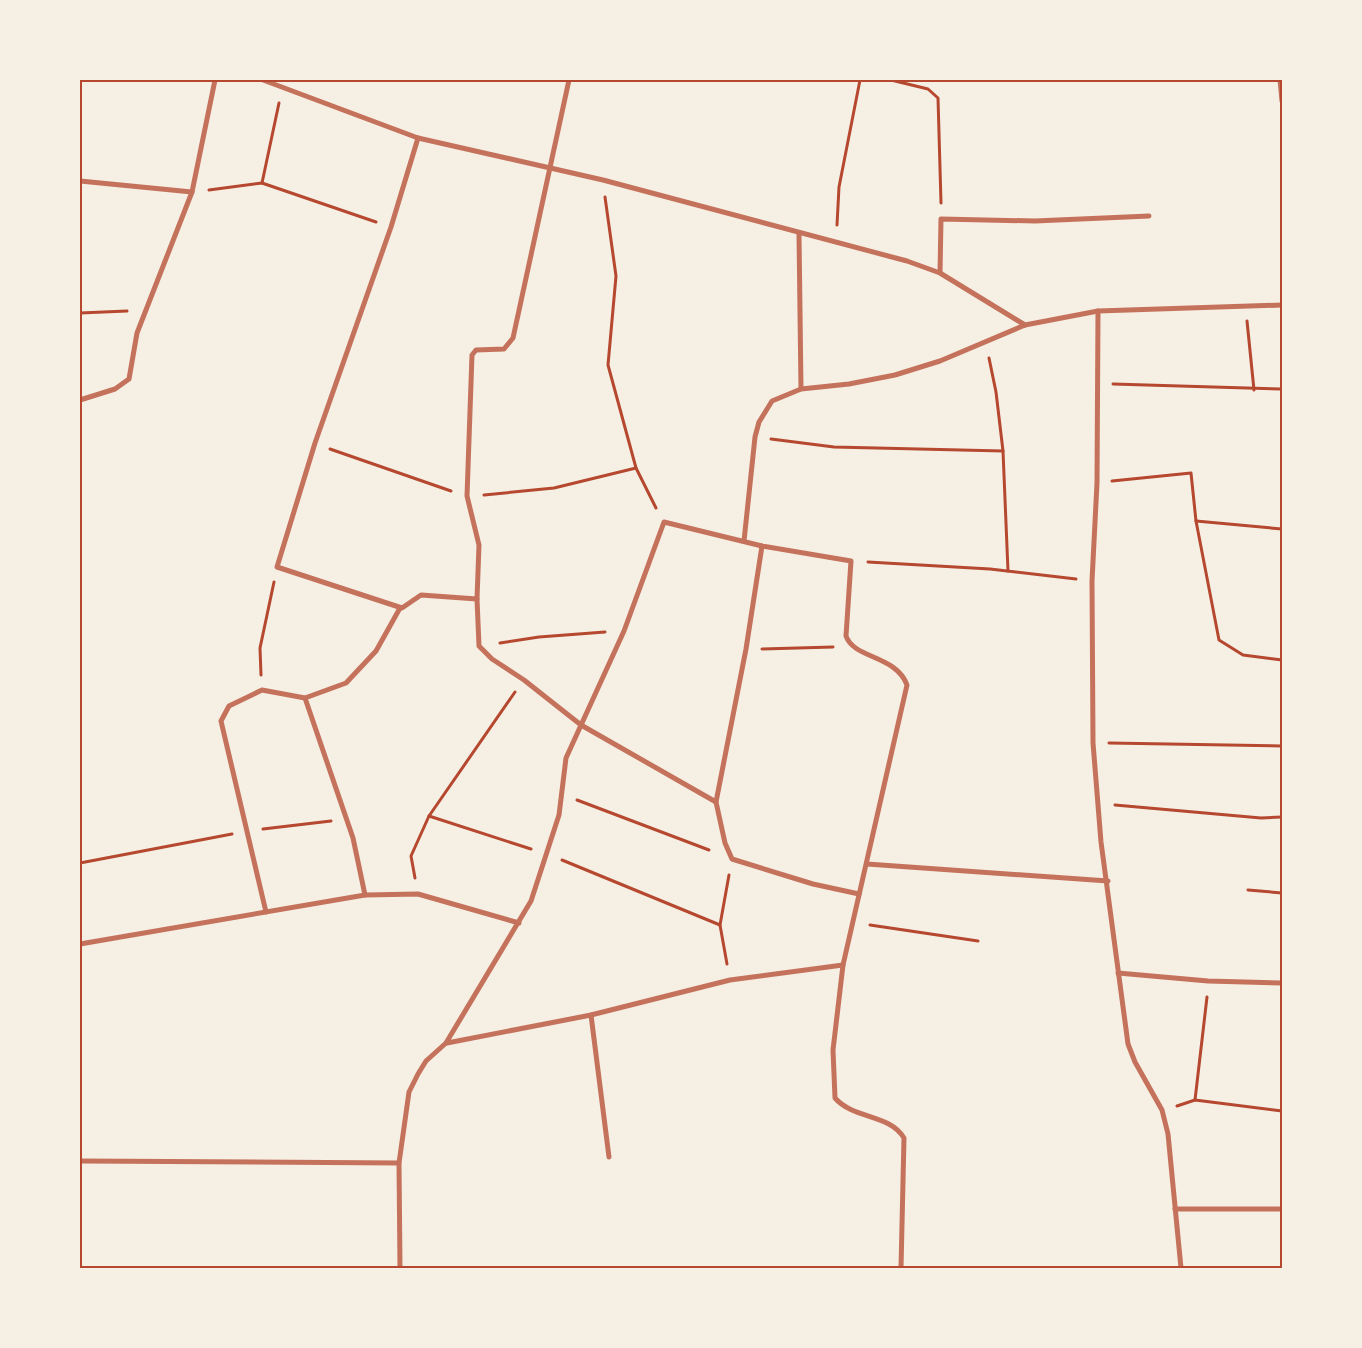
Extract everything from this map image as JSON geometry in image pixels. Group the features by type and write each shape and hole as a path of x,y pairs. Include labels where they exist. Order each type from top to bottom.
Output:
{"street":[{"path":"80,400 115,389 129,379 135,344 146,310 192,192 215,80"},
{"path":"263,80 418,138 603,180 799,234 836,242 940,273 970,289 1025,325"},
{"path":"569,80 511,343 499,351 478,350 472,355 467,496 479,545 477,599 479,646 492,659 524,680 581,725 716,802"},
{"path":"1280,80 1282,101"},
{"path":"418,138 391,227 315,444 278,567 400,608 421,595 477,599"},
{"path":"80,181 192,192"},
{"path":"940,273 941,219 1036,221 1149,216"},
{"path":"799,234 801,388"},
{"path":"744,541 755,437 759,422 772,400 801,388 849,384 895,375 940,361 1025,325 1098,311 1246,308 1282,305"},
{"path":"1098,311 1096,483 1092,581 1093,743 1097,803 1128,1044 1135,1062 1162,1110 1168,1134 1180,1268"},
{"path":"400,1268 399,1163 409,1092 426,1061 446,1043 531,901 560,815 562,776 566,758 624,631 664,522 762,546 851,562 846,636 854,646 897,669 907,684 843,965 834,1032 833,1091 840,1104 895,1127 904,1138 901,1268"},
{"path":"762,546 746,649 716,802 725,843 732,859 813,884 859,894"},
{"path":"266,912 221,721 229,706 262,690 305,698 346,683 376,651 400,608"},
{"path":"305,698 347,819 357,853 365,895"},
{"path":"867,864 1108,881"},
{"path":"80,944 365,895 418,894 519,923"},
{"path":"446,1043 591,1015 730,980 843,965"},
{"path":"1118,973 1208,981 1282,983"},
{"path":"591,1015 609,1157"},
{"path":"80,1161 399,1163"},
{"path":"1175,1210 1282,1209"}],"path":[{"path":"836,242 839,187 860,80"},
{"path":"891,80 928,89 938,98 941,219"},
{"path":"262,183 283,87"},
{"path":"603,180 616,276 608,365 636,468 664,522"},
{"path":"192,192 230,189 262,183 391,227"},
{"path":"1246,308 1254,390"},
{"path":"80,313 146,310"},
{"path":"984,343 993,370 1003,451 1008,571"},
{"path":"1097,383 1282,390"},
{"path":"755,437 834,447 1003,451"},
{"path":"315,444 413,480 467,496 554,488 636,468"},
{"path":"1096,483 1191,474 1196,521 1219,640 1243,655 1282,660"},
{"path":"1196,521 1282,529"},
{"path":"851,562 1008,571 1092,581"},
{"path":"262,690 260,648 278,567"},
{"path":"479,646 539,637 624,631"},
{"path":"746,649 854,646"},
{"path":"418,894 412,856 429,816 524,680"},
{"path":"1093,743 1282,746"},
{"path":"562,794 732,859 720,925 730,980"},
{"path":"1097,803 1261,818 1282,817"},
{"path":"429,816 547,854 720,925"},
{"path":"80,863 248,831 347,819"},
{"path":"1248,890 1282,893"},
{"path":"852,922 978,941"},
{"path":"1195,1100 1208,981"},
{"path":"1162,1110 1195,1100 1282,1111"}]}
